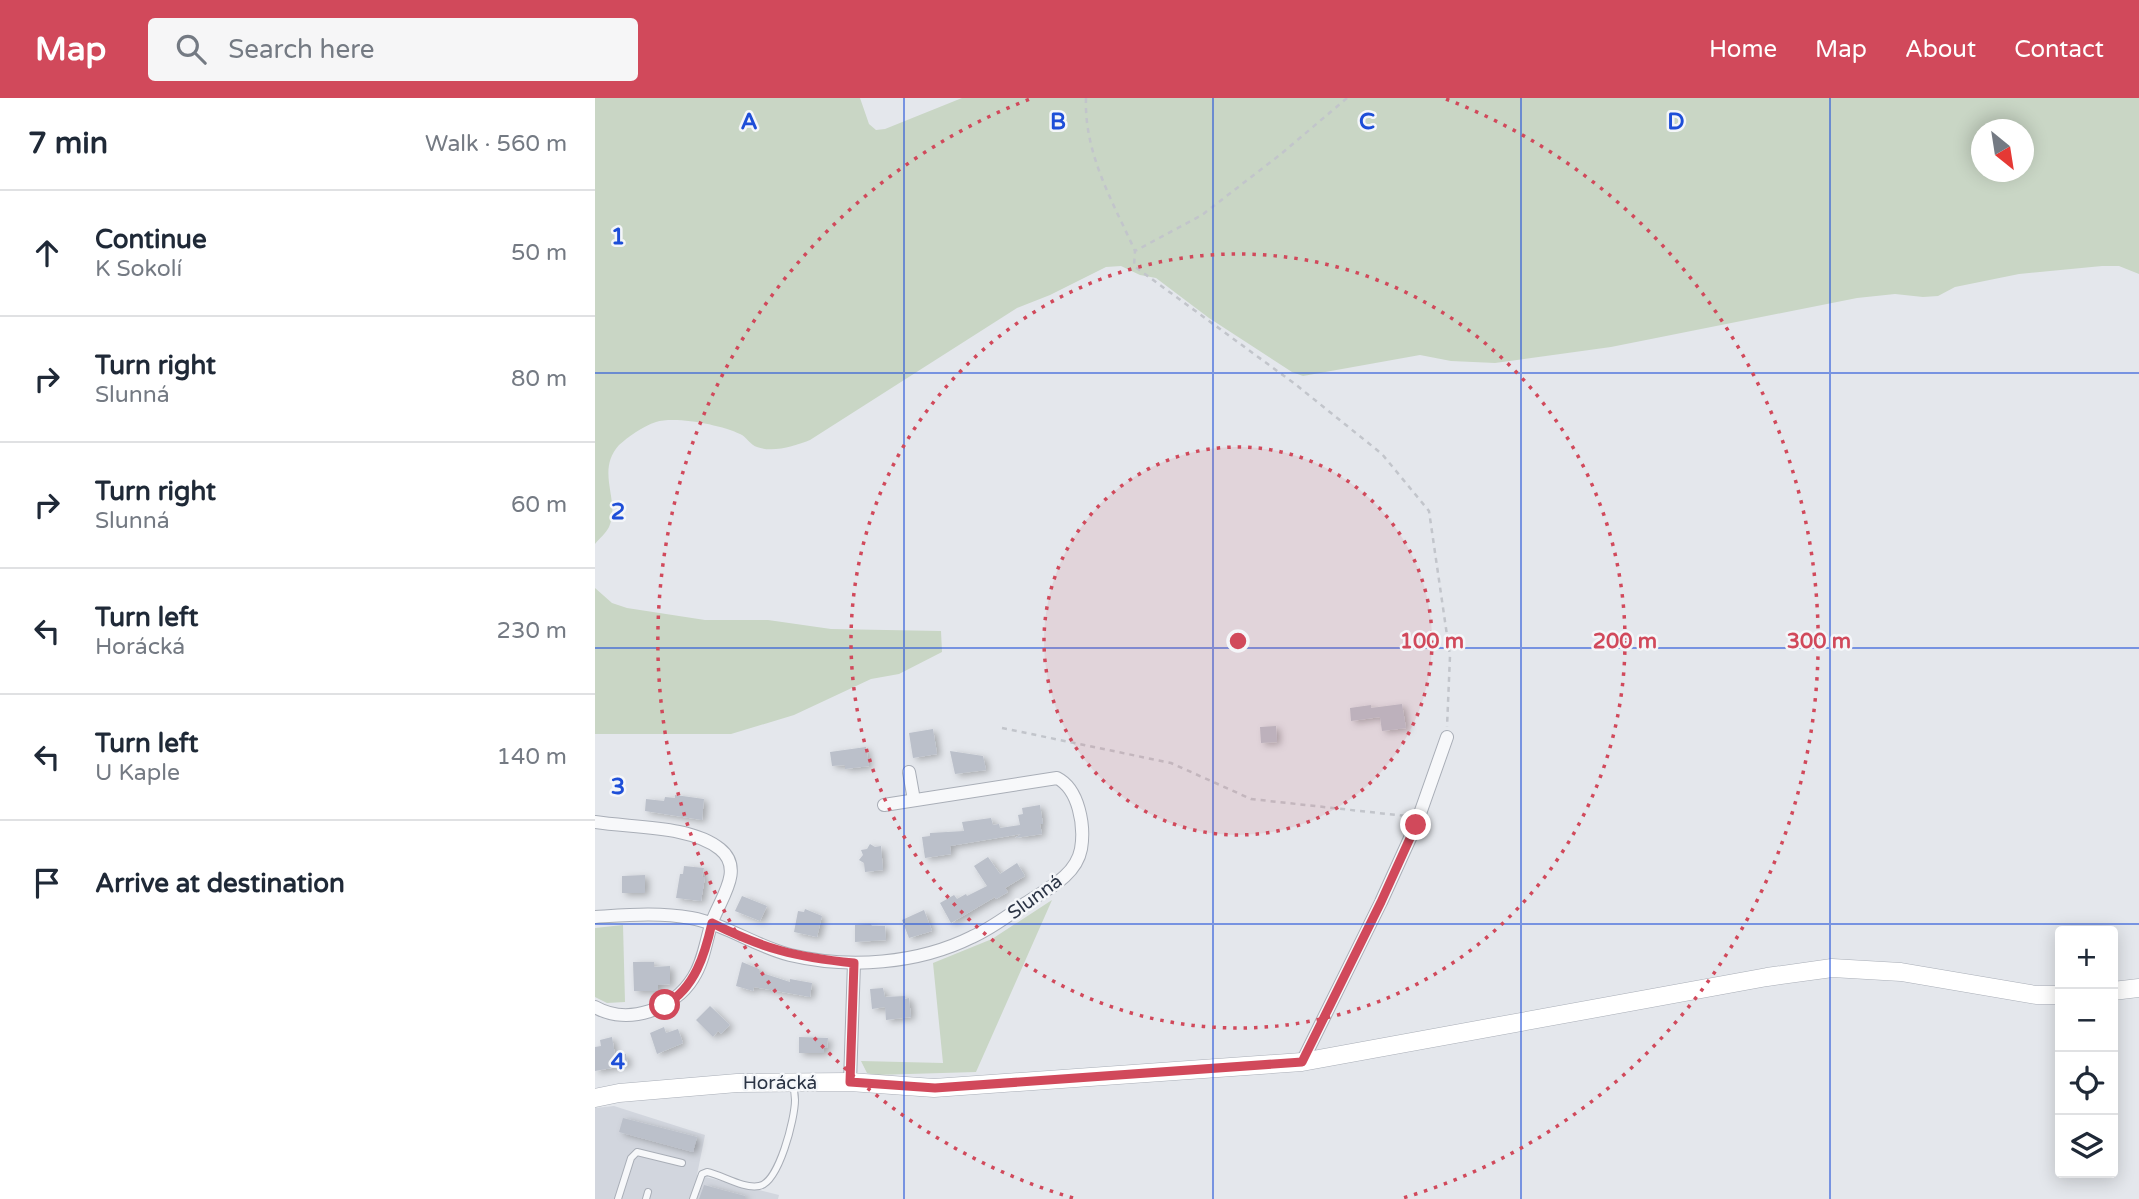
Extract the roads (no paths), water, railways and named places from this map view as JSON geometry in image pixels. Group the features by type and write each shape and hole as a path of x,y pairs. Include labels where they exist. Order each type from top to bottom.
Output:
{"street":[{"path":"1302,1062 1416,825 1447,737"},
{"path":"909,772 914,800"},
{"name":"Slunná","path":"595,917 641,914 689,917 712,923 750,942 790,955 854,963 925,955 973,937 999,923 1071,871 1079,858 1082,841 1077,800 1066,783 1057,778 884,805"},
{"path":"595,822 694,835 727,855 731,869 729,888 712,923 694,976 673,1001 654,1010 627,1015 609,1014 595,1007"},
{"path":"850,1082 854,963"},
{"name":"Horácká","path":"595,1098 619,1093 737,1083 850,1082 935,1088 1302,1062 1767,976 1832,968 1901,972 2036,995 2055,995"},
{"path":"2118,990 2139,988"}],"lane":[{"path":"693,1199 703,1173 712,1173 756,1187 771,1179 781,1158 794,1109 792,1082"},
{"path":"618,1199 631,1158 637,1152 682,1163"}]}
